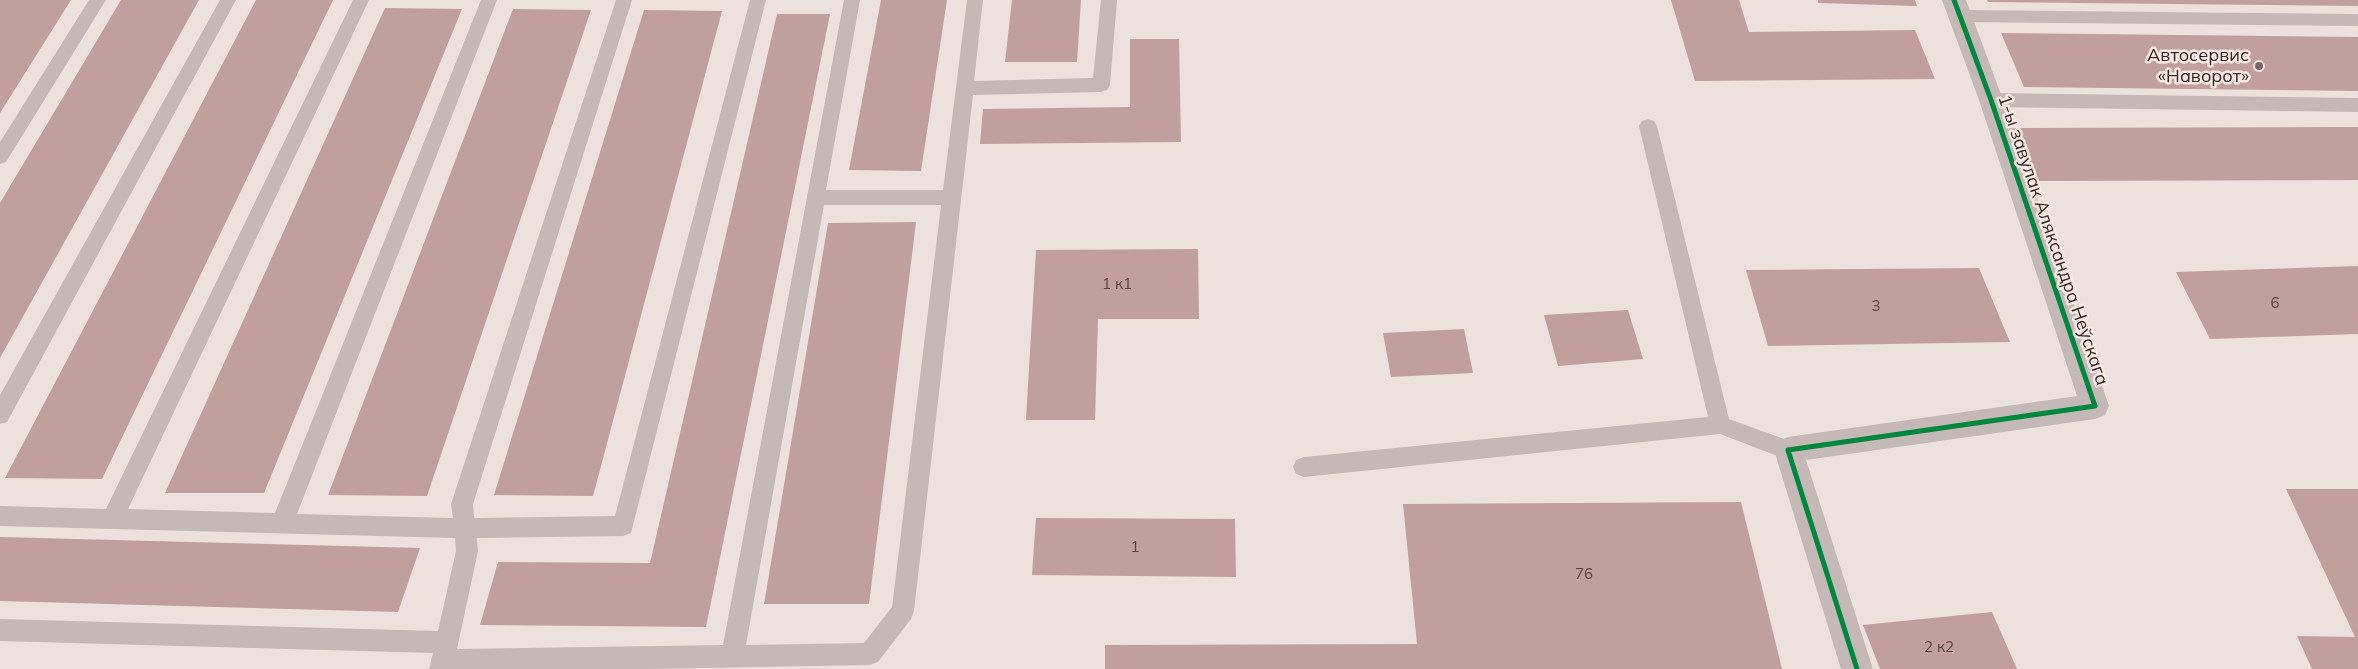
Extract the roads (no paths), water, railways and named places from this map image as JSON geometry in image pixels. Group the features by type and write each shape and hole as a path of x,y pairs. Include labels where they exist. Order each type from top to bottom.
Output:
{"street":[{"name":"1-ы завулак Аляксандра Неўскага","path":"1788,450 2095,406 1991,100 1957,8"},
{"path":"1788,450 1857,669"}],"lane":[{"path":"0,157 98,0"},
{"path":"0,415 228,0"},
{"path":"112,519 361,0"},
{"path":"282,523 489,0"},
{"path":"444,657 468,551 462,504 624,0"},
{"path":"0,516 464,528 623,526 758,0"},
{"path":"732,656 852,0"},
{"path":"0,630 444,657 870,654 904,610 975,0"},
{"path":"965,88 1101,85 1108,0"},
{"path":"1957,8 2358,20"},
{"path":"1991,100 2358,105"},
{"path":"1648,126 1720,424"},
{"path":"816,198 952,197"},
{"path":"1304,467 1720,424 1788,450"}],"place":[{"name":"Автосервис «Наворот»","path":"2259,66"}]}
